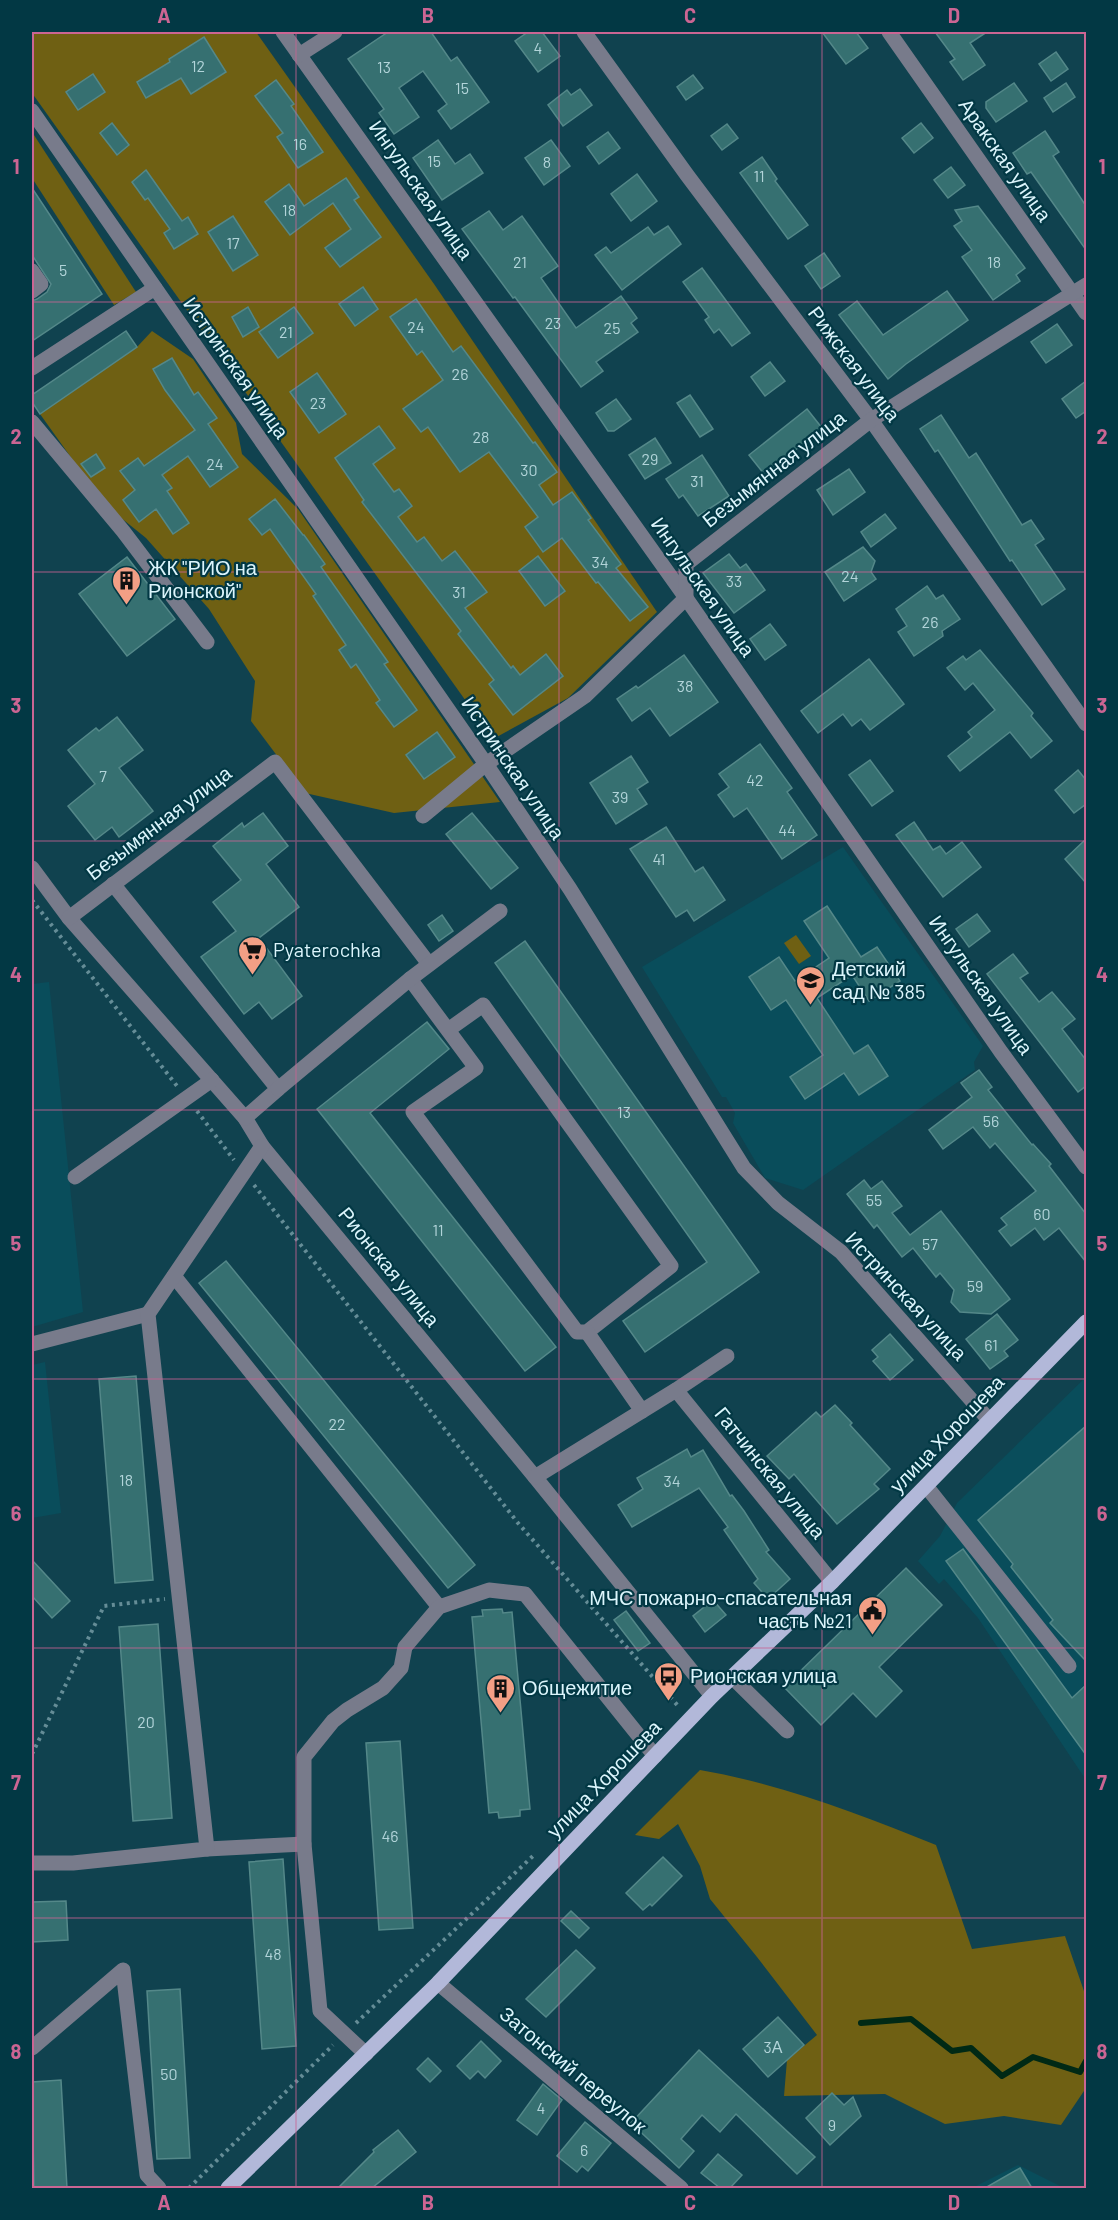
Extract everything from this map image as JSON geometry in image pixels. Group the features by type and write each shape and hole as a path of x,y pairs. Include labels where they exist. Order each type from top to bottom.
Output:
{"main road":[{"name":"улица Хорошева","path":"228,2188 438,1983 712,1696 832,1582 1086,1322"}],"street":[{"name":"Ингульская улица","path":"283,32 686,598 1001,1052 1086,1167"},
{"path":"299,55 335,32"},
{"name":"Рижская улица","path":"584,32 687,176 871,420 1086,724"},
{"name":"Аракская улица","path":"889,32 1080,290 1086,313"},
{"name":"Истринская улица","path":"32,111 486,764 570,889 744,1168 778,1203 841,1252 989,1420"},
{"path":"32,271 41,285 32,291"},
{"path":"32,368 155,288"},
{"name":"Безымянная улица","path":"686,598 686,564 871,420 1080,290"},
{"path":"32,422 123,531 207,642"},
{"path":"423,816 486,764 585,696 686,598"},
{"name":"Безымянная улица","path":"69,918 275,762 429,964"},
{"name":"Рионская улица","path":"32,868 69,918 245,1118 262,1146 712,1696"},
{"path":"113,884 278,1089"},
{"path":"245,1118 410,979 500,911"},
{"path":"410,979 476,1068 413,1112 577,1332 587,1332 671,1266 483,1005 448,1030"},
{"path":"75,1177 212,1080"},
{"path":"207,1849 148,1314 262,1146"},
{"path":"174,1276 439,1606"},
{"path":"32,1344 148,1314"},
{"path":"587,1332 642,1411"},
{"path":"535,1477 727,1356"},
{"name":"Гатчинская улица","path":"676,1390 832,1582"},
{"path":"926,1486 1069,1666"},
{"path":"366,2054 320,2012 304,1844 304,1757 333,1721 383,1688 401,1668 405,1647 439,1606 489,1590 525,1594 655,1756"},
{"path":"732,1677 787,1731"},
{"path":"32,1863 73,1863 207,1849 304,1844"},
{"path":"32,2048 123,1970 147,2175 159,2188"},
{"name":"Затонский переулок","path":"438,1983 681,2188"}],"path":[{"path":"32,900 518,1523 684,1714"},
{"path":"32,1754 104,1606 179,1597"}],"shaded area":[{"path":"32,32 256,32 434,284 657,612 568,698 493,739 32,93"},
{"path":"32,132 136,292 114,305 32,178"},
{"path":"152,331 193,359 236,423 242,454 298,509 500,802 394,813 305,793 251,721 255,681 209,609 146,538 105,505 40,414 137,347"},
{"name":"Детский сад № 385","path":"843,847 983,1046 974,1062 975,1070 803,1190 765,1178 733,1123 735,1113 726,1097 722,1097 642,967"},
{"path":"796,935 811,956 799,964 784,943"},
{"path":"49,982 83,1312 32,1327 32,984"},
{"path":"45,1362 61,1513 32,1518 32,1365"},
{"path":"1086,1377 1086,1780 978,1618 944,1579 939,1584 918,1561 940,1536 957,1503"},
{"path":"700,1770 760,1783 820,1801 936,1845 972,1949 1065,1936 1086,1997 1086,2088 1061,2125 1004,2116 945,2124 885,2094 784,2096 787,2060 817,2035 710,1899 700,1866 678,1824 659,1839 635,1835"},
{"path":"1018,2165 1064,2188 972,2188"}],"building":[{"path":"388,32 431,32 451,61 457,57 489,102 451,129 438,111 447,104 423,71 399,88 419,117 394,134 379,113 384,109 348,59"},
{"path":"528,32 542,32 560,56 538,72 515,41"},
{"path":"822,32 856,32 868,48 846,64"},
{"path":"935,32 987,32 970,43 985,65 963,80 950,62 955,59"},
{"path":"204,37 226,72 191,94 181,78 146,98 137,82"},
{"path":"1056,52 1068,69 1051,81 1039,64"},
{"path":"93,74 105,92 78,110 66,92"},
{"path":"693,75 703,88 686,100 677,87"},
{"path":"276,80 294,104 291,106 323,152 298,168 277,137 283,133 255,96"},
{"path":"1014,83 1027,101 996,122 986,108 986,102"},
{"path":"1066,83 1075,97 1053,112 1044,98"},
{"path":"580,89 592,105 563,126 548,105 567,90 571,95"},
{"path":"112,123 129,145 117,155 100,133"},
{"path":"921,123 933,138 914,153 902,138"},
{"path":"727,124 738,138 722,150 711,136"},
{"path":"1045,131 1059,152 1053,156 1086,206 1086,250 1031,172 1027,174 1013,153"},
{"path":"608,132 620,148 599,164 587,147"},
{"path":"438,140 455,164 470,154 483,173 442,200 413,158"},
{"path":"551,140 570,166 544,185 525,158"},
{"path":"762,157 777,179 775,181 808,225 788,239 740,173"},
{"path":"951,167 965,185 948,198 934,180"},
{"path":"146,170 182,221 188,217 198,234 174,249 164,233 170,229 148,198 145,200 132,182"},
{"path":"637,174 657,201 631,221 611,194"},
{"path":"346,178 359,197 354,200 381,237 340,267 325,248 351,229 333,203 290,235 265,202 289,184 304,206"},
{"path":"32,188 102,294 32,341 32,301 47,292 51,284 32,255"},
{"path":"978,206 1025,268 1016,275 1020,281 993,300 962,257 972,250 954,226 962,221 955,210"},
{"path":"489,211 503,230 522,216 558,266 541,278 576,328 621,296 637,318 631,323 638,332 596,362 603,371 581,387 462,229"},
{"path":"233,216 258,255 233,271 208,232"},
{"path":"668,226 681,244 622,290 595,255 606,247 611,253 648,227 654,235"},
{"path":"824,253 840,276 821,289 805,266"},
{"path":"702,268 750,333 732,346 719,329 714,333 705,320 709,317 683,282"},
{"path":"363,287 378,309 355,326 339,304"},
{"path":"947,291 968,320 888,379 839,315 857,301 883,335"},
{"path":"416,299 453,352 461,346 557,472 539,485 553,505 572,492 591,518 588,520 621,564 616,568 648,607 630,621 598,582 596,583 562,538 543,552 525,527 538,517 489,452 460,472 428,427 421,432 403,409 443,380 422,351 417,355 390,317"},
{"path":"248,307 259,327 243,337 232,317"},
{"path":"294,307 313,333 278,358 259,332"},
{"path":"1057,324 1072,345 1046,363 1031,342"},
{"path":"126,331 137,347 40,414 32,402 32,395"},
{"path":"172,358 194,395 198,392 217,418 208,424 238,467 210,487 188,456 162,475 172,488 167,491 189,523 173,534 156,509 139,522 123,500 135,490 120,471 138,458 144,466 195,430 165,390 153,369"},
{"path":"770,362 785,381 765,396 751,377"},
{"path":"317,373 346,414 319,433 290,392"},
{"path":"1086,381 1086,411 1076,418 1062,399"},
{"path":"690,395 713,429 700,437 677,403"},
{"path":"616,399 631,419 614,431 608,431 596,413"},
{"path":"807,409 822,428 793,452 796,456 785,465 781,461 764,474 749,455"},
{"path":"941,415 969,458 976,453 1022,525 1031,520 1044,539 1035,545 1065,589 1042,605 1012,560 1010,561 938,450 935,452 920,429"},
{"path":"379,426 395,448 373,464 394,492 399,489 412,506 398,517 417,542 424,537 442,561 455,551 487,592 465,608 511,668 513,666 520,675 546,654 563,676 513,715 489,684 494,680 458,634 461,631 362,502 364,500 335,458"},
{"path":"655,438 671,463 645,479 629,455"},
{"path":"96,454 105,468 91,477 81,464"},
{"path":"702,455 729,496 698,516 683,495 679,498 666,479"},
{"path":"849,469 865,492 833,515 817,490"},
{"path":"275,499 325,564 321,567 388,662 384,664 417,710 394,727 376,703 380,700 356,664 351,668 339,650 346,645 313,596 316,594 270,529 262,535 249,519"},
{"path":"885,514 896,528 871,547 861,532"},
{"path":"863,547 875,561 871,572 876,579 844,601 825,572"},
{"path":"729,554 740,568 746,564 765,590 734,613 703,573"},
{"path":"538,556 565,591 545,606 519,571"},
{"name":"ЖК \"РИО на Рионской\"","path":"127,557 175,619 127,656 79,594"},
{"path":"927,586 936,599 943,595 960,619 942,631 943,636 914,656 898,632 907,626 896,609"},
{"path":"770,624 786,645 765,660 750,639"},
{"path":"980,650 1033,713 1031,716 1052,741 1031,758 1010,732 960,771 948,756 972,737 968,732 995,710 973,683 965,690 947,668 963,656 966,660"},
{"path":"684,655 718,702 670,736 650,708 632,721 617,699 636,686 638,688"},
{"path":"869,659 904,704 870,730 861,719 852,726 843,714 818,733 801,711"},
{"path":"117,717 143,750 119,768 153,811 119,837 112,827 95,840 68,806 95,784 68,750 96,728 99,731"},
{"path":"437,732 455,757 424,779 406,755"},
{"path":"760,744 792,788 787,792 817,835 782,859 747,808 734,817 718,795 729,787 719,774"},
{"path":"631,756 648,782 637,789 647,804 616,824 590,783"},
{"path":"870,760 893,791 872,806 849,775"},
{"path":"1078,770 1086,780 1086,804 1074,813 1055,790"},
{"path":"263,813 288,846 266,864 299,907 259,938 302,996 272,1019 259,1002 244,1014 201,957 236,931 213,902 241,880 213,846 242,823 244,827"},
{"path":"472,813 518,868 491,889 446,834"},
{"path":"914,822 933,850 940,846 946,854 962,842 981,867 943,897 896,835"},
{"path":"666,827 695,872 703,867 725,900 694,921 687,910 676,917 630,849"},
{"path":"1086,839 1086,883 1065,859"},
{"path":"827,906 861,957 877,947 900,981 869,1001 852,975 817,998 854,1054 868,1045 888,1076 859,1095 844,1073 805,1099 790,1077 823,1055 786,1000 771,1010 749,977 779,957 795,981 829,958 804,921"},
{"path":"977,914 990,931 969,947 956,929"},
{"path":"442,915 453,931 439,941 428,925"},
{"path":"525,941 759,1272 645,1352 623,1321 707,1262 495,963"},
{"path":"1013,954 1028,973 1020,978 1039,1002 1052,992 1075,1019 1062,1029 1086,1060 1086,1086 1078,1092 987,974"},
{"path":"427,1022 449,1049 370,1113 556,1347 525,1371 317,1109"},
{"path":"979,1070 992,1087 988,1090 1032,1145 1051,1164 1049,1166 1086,1214 1086,1262 1059,1228 1044,1240 1035,1228 1011,1246 999,1231 1007,1225 1001,1218 1036,1191 995,1143 990,1148 973,1127 943,1149 929,1130 972,1097 961,1083"},
{"path":"864,1180 871,1189 882,1181 902,1206 892,1213 910,1235 941,1211 1010,1299 991,1314 960,1312 951,1302 954,1290 940,1273 936,1277 913,1248 902,1257 877,1225 874,1228 847,1194"},
{"path":"226,1261 475,1565 448,1588 199,1283"},
{"path":"997,1314 1018,1340 1004,1351 1008,1356 990,1369 966,1339"},
{"path":"890,1334 913,1360 890,1380 873,1361 878,1357 872,1350"},
{"path":"136,1376 153,1580 115,1583 99,1379"},
{"path":"835,1405 890,1469 874,1484 879,1489 837,1524 794,1474 789,1479 767,1456 816,1412 821,1417"},
{"path":"1086,1426 1086,1661 1050,1623 1053,1620 1011,1567 1013,1564 978,1520"},
{"path":"687,1449 691,1457 703,1450 730,1496 732,1495 744,1511 769,1550 766,1552 790,1579 768,1599 754,1583 758,1579 724,1530 728,1527 699,1488 632,1527 618,1505 643,1489 637,1478"},
{"path":"963,1549 1072,1698 1086,1685 1086,1755 946,1561"},
{"path":"32,1560 70,1601 52,1618 32,1596"},
{"name":"МЧС пожарно-спасательная часть №21","path":"906,1568 942,1605 879,1667 902,1691 876,1717 853,1693 821,1725 784,1687"},
{"path":"713,1600 726,1615 705,1632 693,1616"},
{"name":"Общежитие","path":"502,1609 503,1613 512,1612 530,1809 520,1810 520,1816 499,1818 498,1812 489,1813 472,1617 483,1616 482,1610"},
{"path":"626,1611 650,1643 638,1651 614,1620"},
{"path":"158,1624 172,1818 133,1821 119,1627"},
{"path":"400,1741 413,1928 379,1930 366,1743"},
{"path":"663,1857 682,1876 652,1906 650,1904 643,1910 626,1893"},
{"path":"283,1859 296,2046 262,2049 249,1862"},
{"path":"66,1901 68,1940 32,1942 32,1902"},
{"path":"571,1911 589,1928 579,1938 561,1921"},
{"path":"576,1950 595,1968 546,2017 526,1999"},
{"path":"180,1989 190,2158 157,2159 147,1991"},
{"path":"778,2017 804,2045 768,2077 743,2049"},
{"path":"481,2041 501,2061 485,2078 478,2071 470,2079 457,2066"},
{"path":"699,2050 815,2157 797,2174 736,2114 720,2132 702,2115 681,2139 694,2151 679,2168 631,2123"},
{"path":"428,2058 441,2071 430,2082 417,2069"},
{"path":"61,2080 67,2188 34,2188 32,2082"},
{"path":"543,2084 562,2100 537,2135 517,2120"},
{"path":"832,2093 844,2105 853,2097 861,2116 830,2145 806,2118"},
{"path":"585,2122 611,2143 588,2171 582,2166 577,2172 557,2156"},
{"path":"398,2130 416,2152 372,2188 338,2188 374,2152 373,2150"},
{"path":"718,2154 742,2175 730,2188 720,2188 701,2173"},
{"path":"1020,2168 1032,2188 985,2188"}],"waterway":[{"path":"861,2023 911,2019 952,2051 971,2048 1002,2076 1033,2057 1080,2072 1086,2061"}],"place":[{"name":"ЖК \"РИО на Рионской\"","path":"127,606"},
{"name":"Pyaterochka","path":"252,976"},
{"name":"Детский сад № 385","path":"811,1006"},
{"name":"МЧС пожарно-спасательная часть №21","path":"873,1636"},
{"name":"Рионская улица","path":"669,1702"},
{"name":"Общежитие","path":"501,1714"}]}
